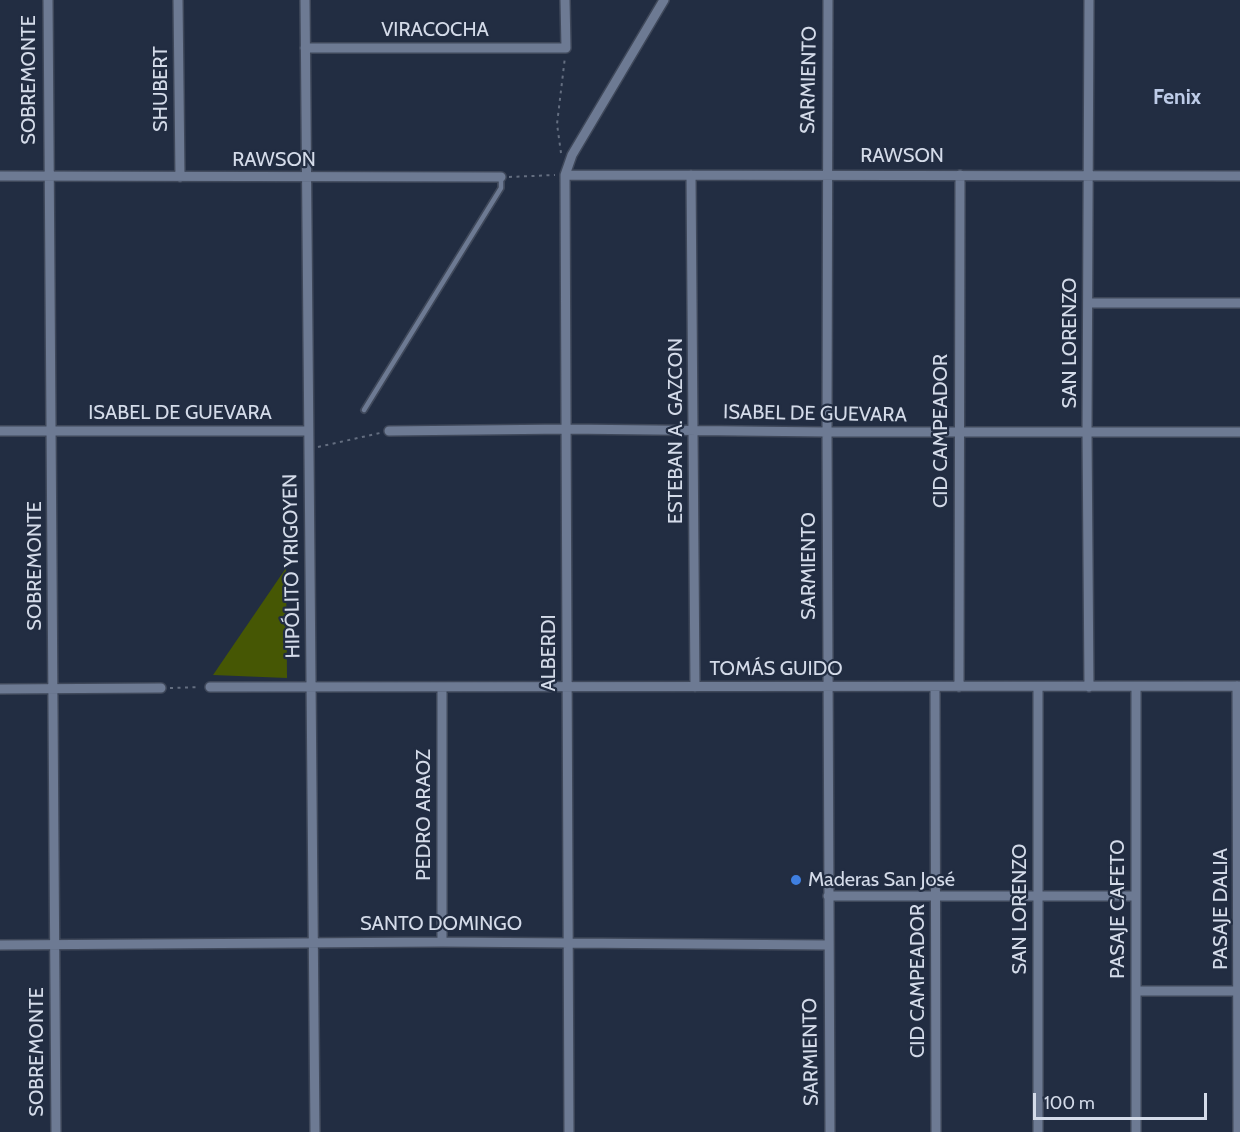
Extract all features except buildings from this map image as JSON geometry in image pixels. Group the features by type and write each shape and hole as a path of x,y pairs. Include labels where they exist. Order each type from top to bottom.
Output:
{"street":[{"name":"SOBREMONTE","path":"48,0 47,177 52,430 56,1132"},
{"name":"SHUBERT","path":"178,0 180,177"},
{"name":"HIPÓLITO YRIGOYEN","path":"305,0 304,178 312,686 315,1132"},
{"path":"565,0 566,48"},
{"path":"565,175 572,155 664,0"},
{"name":"SARMIENTO","path":"828,0 826,432 830,1132"},
{"name":"SAN LORENZO","path":"1089,0 1087,432 1089,687"},
{"name":"VIRACOCHA","path":"305,48 566,48"},
{"name":"RAWSON","path":"565,175 1240,176"},
{"name":"ALBERDI","path":"565,175 569,1132"},
{"name":"ESTEBAN A. GAZCON","path":"691,175 695,687"},
{"name":"CID CAMPEADOR","path":"959,687 960,175"},
{"name":"RAWSON","path":"0,176 501,177"},
{"path":"1088,303 1240,303"},
{"name":"ISABEL DE GUEVARA","path":"389,431 567,429 959,433 1240,432"},
{"name":"ISABEL DE GUEVARA","path":"0,431 308,431"},
{"name":"TOMÁS GUIDO","path":"210,687 1239,686"},
{"name":"PASAJE DALIA","path":"1238,1132 1239,686"},
{"name":"PEDRO ARAOZ","path":"442,687 442,942"},
{"name":"CID CAMPEADOR","path":"935,687 936,1132"},
{"name":"SAN LORENZO","path":"1038,687 1038,1132"},
{"name":"PASAJE CAFETO","path":"1136,687 1136,1132"},
{"path":"0,689 161,688"},
{"path":"828,896 1136,896"},
{"name":"SANTO DOMINGO","path":"0,945 570,942 828,945"},
{"path":"1136,990 1240,991"}],"lane":[{"path":"364,410 501,188 501,177"}],"path":[{"path":"561,154 557,124 566,48"},
{"path":"501,177 565,175"},
{"path":"308,449 389,431"},
{"path":"161,688 210,687"}],"green space":[{"path":"286,568 287,678 213,675"}],"place":[{"name":"Maderas San José","path":"796,880"}],"district":[{"name":"Fenix","path":"1177,98"}]}
